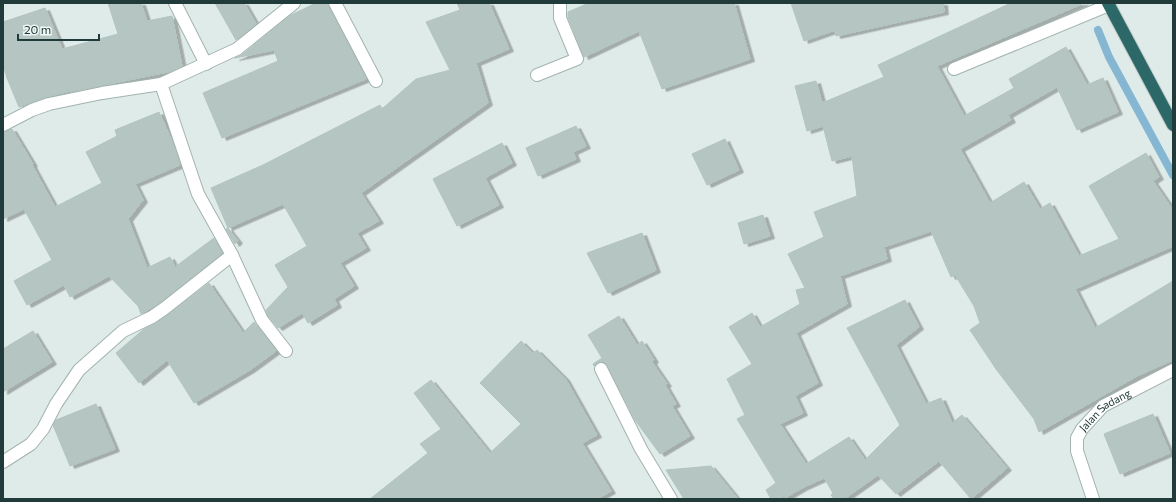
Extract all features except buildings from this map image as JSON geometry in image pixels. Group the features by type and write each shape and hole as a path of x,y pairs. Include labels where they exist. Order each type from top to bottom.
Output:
{"highway":[{"path":"1108,4 1173,125"}],"street":[{"path":"175,3 206,64"},
{"path":"3,125 32,110 49,104 102,93 161,84 237,49 294,3"},
{"path":"335,3 376,81"},
{"path":"537,75 578,59 560,18 560,3"},
{"path":"954,69 1108,4"},
{"path":"161,84 198,194 232,255 262,320 286,351"},
{"path":"3,462 31,444 43,429 56,404 78,370 123,331 152,317 165,308 232,255"},
{"path":"601,369 641,449 671,499"},
{"name":"Jalan Sadang","path":"1093,499 1077,451 1077,438 1082,429 1103,406 1173,370"}],"waterway":[{"path":"1098,30 1109,57 1173,175"}]}
